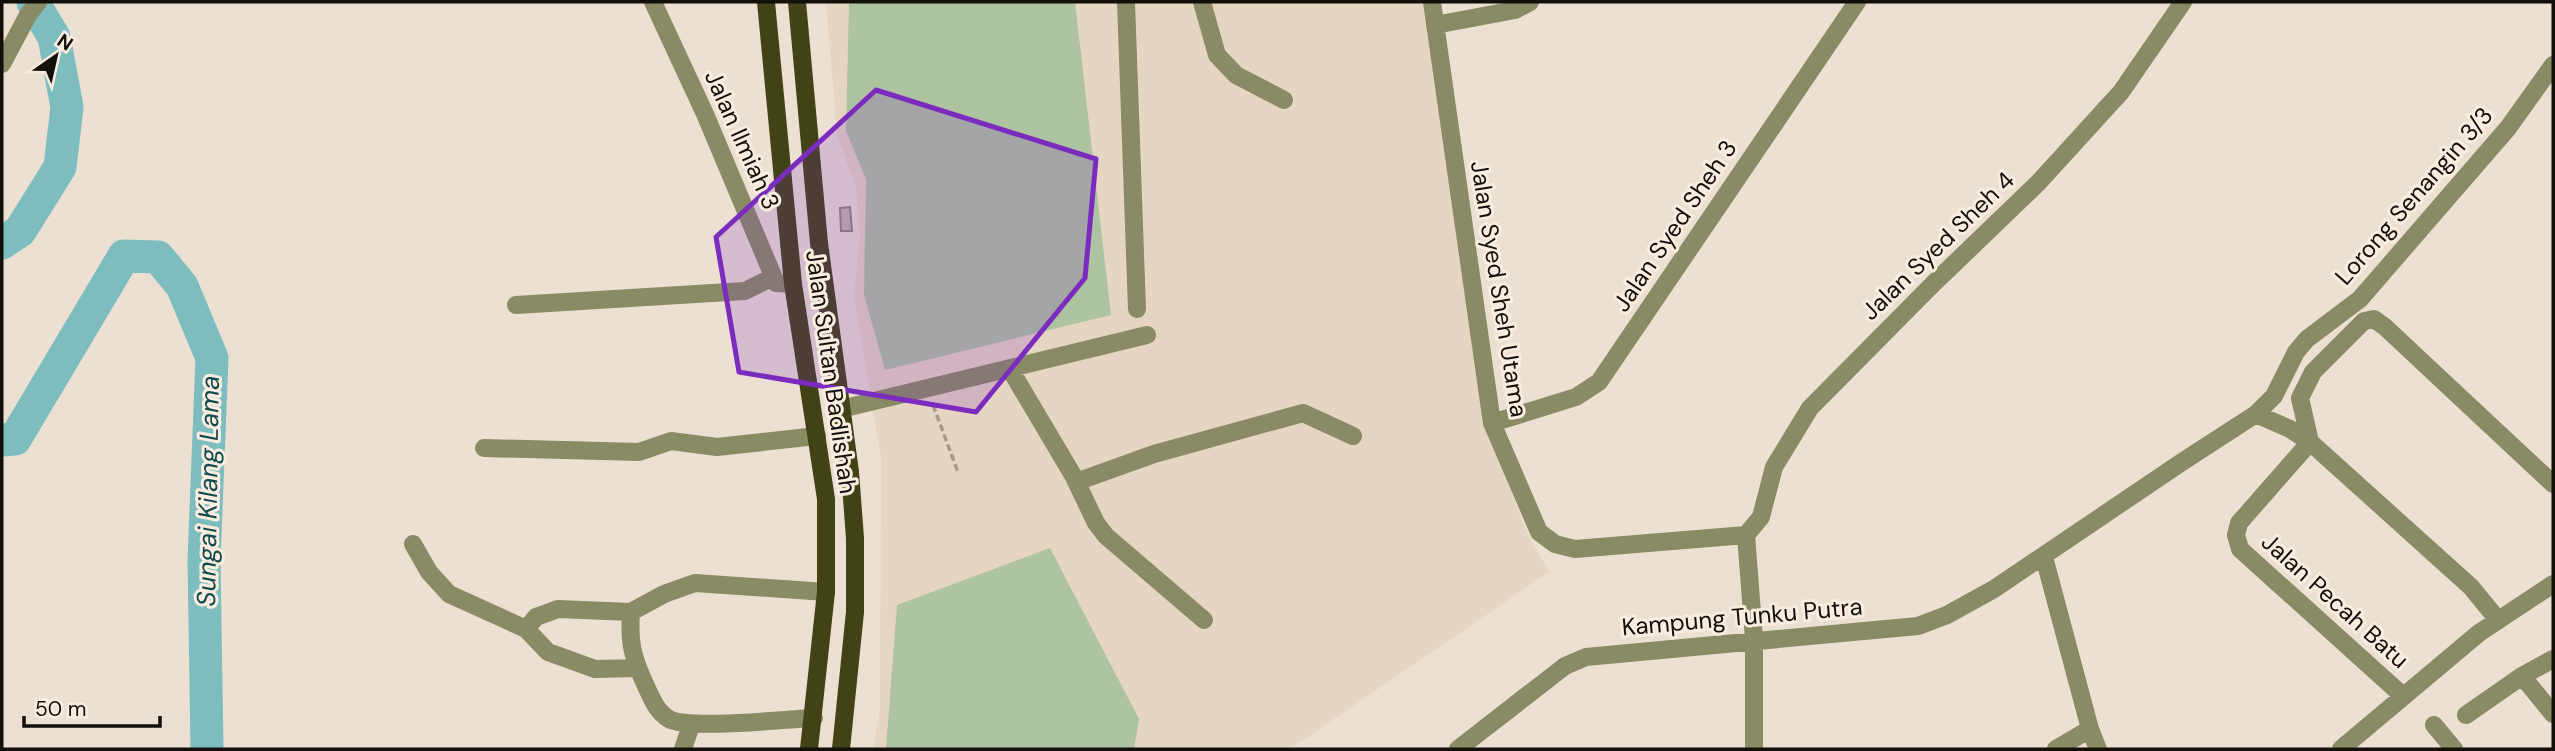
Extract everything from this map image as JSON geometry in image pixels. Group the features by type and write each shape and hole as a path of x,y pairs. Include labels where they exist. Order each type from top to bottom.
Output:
{"main road":[{"name":"Jalan Sultan Badlishah","path":"766,2 793,284 826,499 825,592 809,749"},
{"name":"Jalan Sultan Badlishah","path":"797,2 818,243 850,472 855,538 855,612 841,749"}],"street":[{"name":"Jalan Ilmiah 3","path":"653,2 705,114 773,276"},
{"path":"1126,2 1137,309"},
{"path":"1202,2 1217,55 1236,75 1284,100"},
{"name":"Jalan Syed Sheh Utama","path":"1432,2 1492,423 1539,532 1555,544 1575,549 1746,535"},
{"path":"1434,24 1515,10 1530,2"},
{"name":"Jalan Syed Sheh 3","path":"1492,423 1576,397 1599,382 1857,2"},
{"name":"Jalan Syed Sheh 4","path":"1746,535 1761,517 1774,467 1810,408 2047,173 2121,92 2183,2"},
{"path":"2,64 33,8"},
{"name":"Lorong Senangin 3/3","path":"2044,557 2256,414 2274,396 2296,352 2307,338 2360,299 2508,128 2552,69"},
{"path":"516,305 745,291 773,276 776,283 793,284"},
{"path":"2310,442 2300,398 2313,372 2364,321 2374,319 2553,484"},
{"path":"841,410 1147,335"},
{"path":"1010,369 1106,536 1204,620"},
{"path":"1076,482 1154,454 1303,413 1353,436"},
{"path":"2256,414 2290,429 2310,442 2471,587 2498,620"},
{"path":"484,448 639,452 671,441 717,447 817,436"},
{"name":"Jalan Pecah Batu","path":"2310,442 2239,523 2236,535 2240,549 2403,696"},
{"path":"1746,535 1754,639 1754,749"},
{"path":"413,544 429,572 449,594 526,629 548,652 595,669 637,668"},
{"path":"2044,557 2090,729 2098,749"},
{"name":"Kampung Tunku Putra","path":"1458,749 1565,666 1586,657 1754,639 1917,626 1947,615 1971,602 2044,557"},
{"path":"526,629 536,617 558,610 631,612 664,593 695,583 825,592"},
{"name":"Jalan Pecah Batu","path":"2341,749 2498,620 2553,584"},
{"path":"631,612 629,640 637,668 657,709 670,720 691,725 814,718"},
{"path":"2466,715 2522,676 2553,659"},
{"path":"2522,676 2553,714"},
{"path":"683,749 691,725"},
{"path":"2434,725 2454,749"},
{"path":"2056,749 2090,729"}],"path":[{"path":"928,390 958,472"}],"highlighted area":[{"path":"876,90 1096,159 1085,278 976,412 739,372 716,237"}],"shaded area":[{"path":"826,2 1429,2 1488,428 1525,529 1549,572 1290,749 873,749 880,711 881,458 854,296 860,235 856,188 837,134"}],"green space":[{"path":"849,2 1075,2 1111,315 885,370 864,295 866,179 846,131"},
{"path":"1050,548 1139,719 1134,749 886,749 897,605"}],"building":[{"path":"850,207 852,231 841,231 840,208"}],"waterway":[{"name":"Sungai Kilang Lama","path":"2,243 20,231 60,167 67,107 54,37 33,2"},
{"name":"Sungai Kilang Lama","path":"2,440 15,439 124,256 158,257 182,286 212,358 204,560 207,749"}]}
